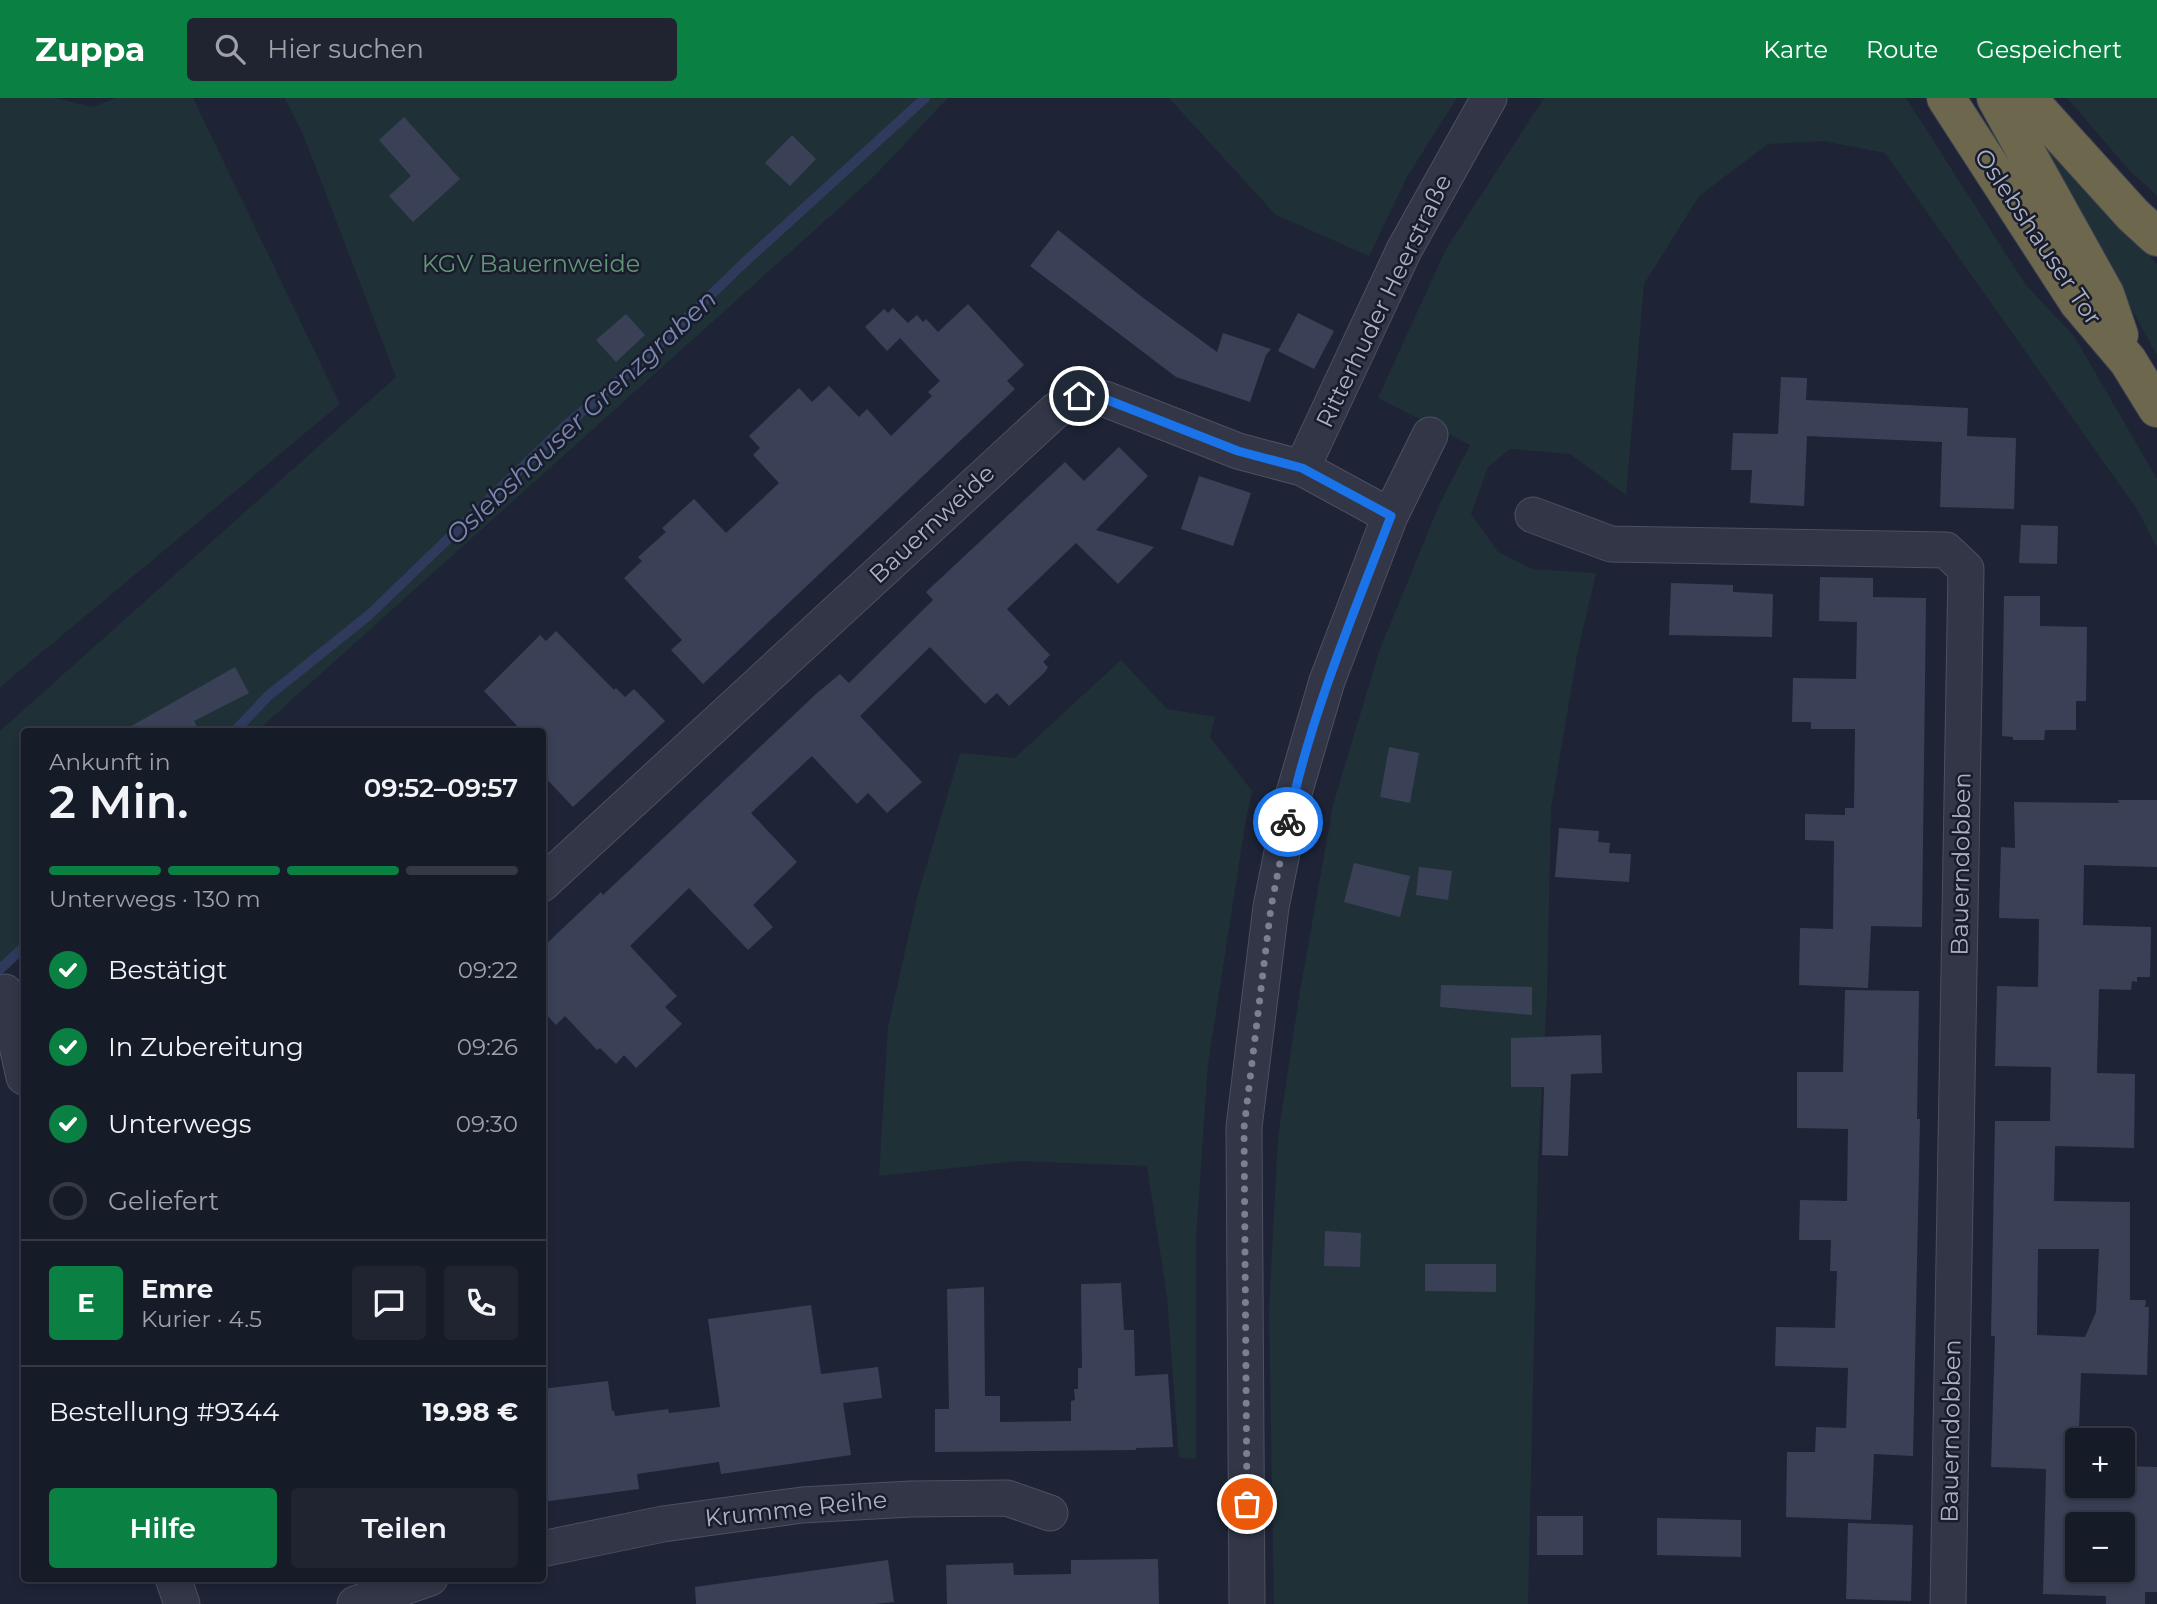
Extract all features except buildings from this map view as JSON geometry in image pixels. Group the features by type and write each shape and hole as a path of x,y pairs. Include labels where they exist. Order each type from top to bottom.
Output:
{"highway":[{"name":"Oslebshauser Tor","path":"1946,98 2078,302 2128,360 2157,408"},
{"path":"1996,98 2105,294 2128,360"},
{"path":"2027,98 2133,215 2157,237"}],"street":[{"name":"Ritterhuder Heerstraße","path":"1302,468 1404,250 1489,98"},
{"name":"Bauernweide","path":"546,880 1055,411 1079,396 1105,399 1238,451 1302,468 1391,516"},
{"path":"1247,1604 1244,1128 1271,907 1294,793 1327,681 1391,516 1430,435"},
{"name":"Bauerndobben","path":"1533,515 1611,544 1946,550 1966,569 1948,1604"},
{"path":"5,992 21,1064"},
{"name":"Krumme Reihe","path":"546,1548 663,1524 802,1505 900,1499 1007,1498 1049,1513"},
{"path":"174,1582 182,1604"},
{"path":"355,1604 418,1582"}],"green space":[{"path":"0,98 55,98 93,107 116,98 193,98 340,404 0,687"},
{"name":"KGV Bauernweide","path":"285,98 948,98 867,183 260,728 21,728 21,944 0,962 0,731 396,377 303,134"},
{"path":"1169,98 1457,98 1407,177 1369,256 1276,215"},
{"path":"1544,98 1906,98 2025,284 2074,336 2157,479 2157,548 2137,509 1885,153 1824,141 1768,144 1699,196 1644,284 1626,495 1570,454 1510,449 1488,467 1471,514 1498,552 1532,569 1596,573 1577,655 1551,808 1547,993 1538,1163 1528,1604 1274,1604 1269,1310 1278,1137 1299,997 1333,805 1380,649 1440,503 1470,445 1378,398 1446,249"},
{"path":"2067,98 2157,98 2157,196 2130,171"},
{"path":"2049,144 2101,205 2157,264 2157,355 2043,149"},
{"path":"1121,660 1167,709 1215,717 1210,737 1252,791 1208,1064 1196,1237 1196,1459 1179,1458 1167,1296 1147,1166 1017,1161 879,1176 888,1027 918,894 960,753 1015,758"}],"waterway":[{"name":"Oslebshauser Grenzgraben","path":"238,728 268,696 369,615 564,427 645,358 746,261 925,98"},
{"name":"Oslebshauser Grenzgraben","path":"0,969 21,950"}],"way so far":[{"path":"1247,1504 1244,1128 1271,907 1288,822"}],"route":[{"path":"1079,396 1105,399 1238,451 1302,468 1391,516 1327,681 1288,822"}]}
